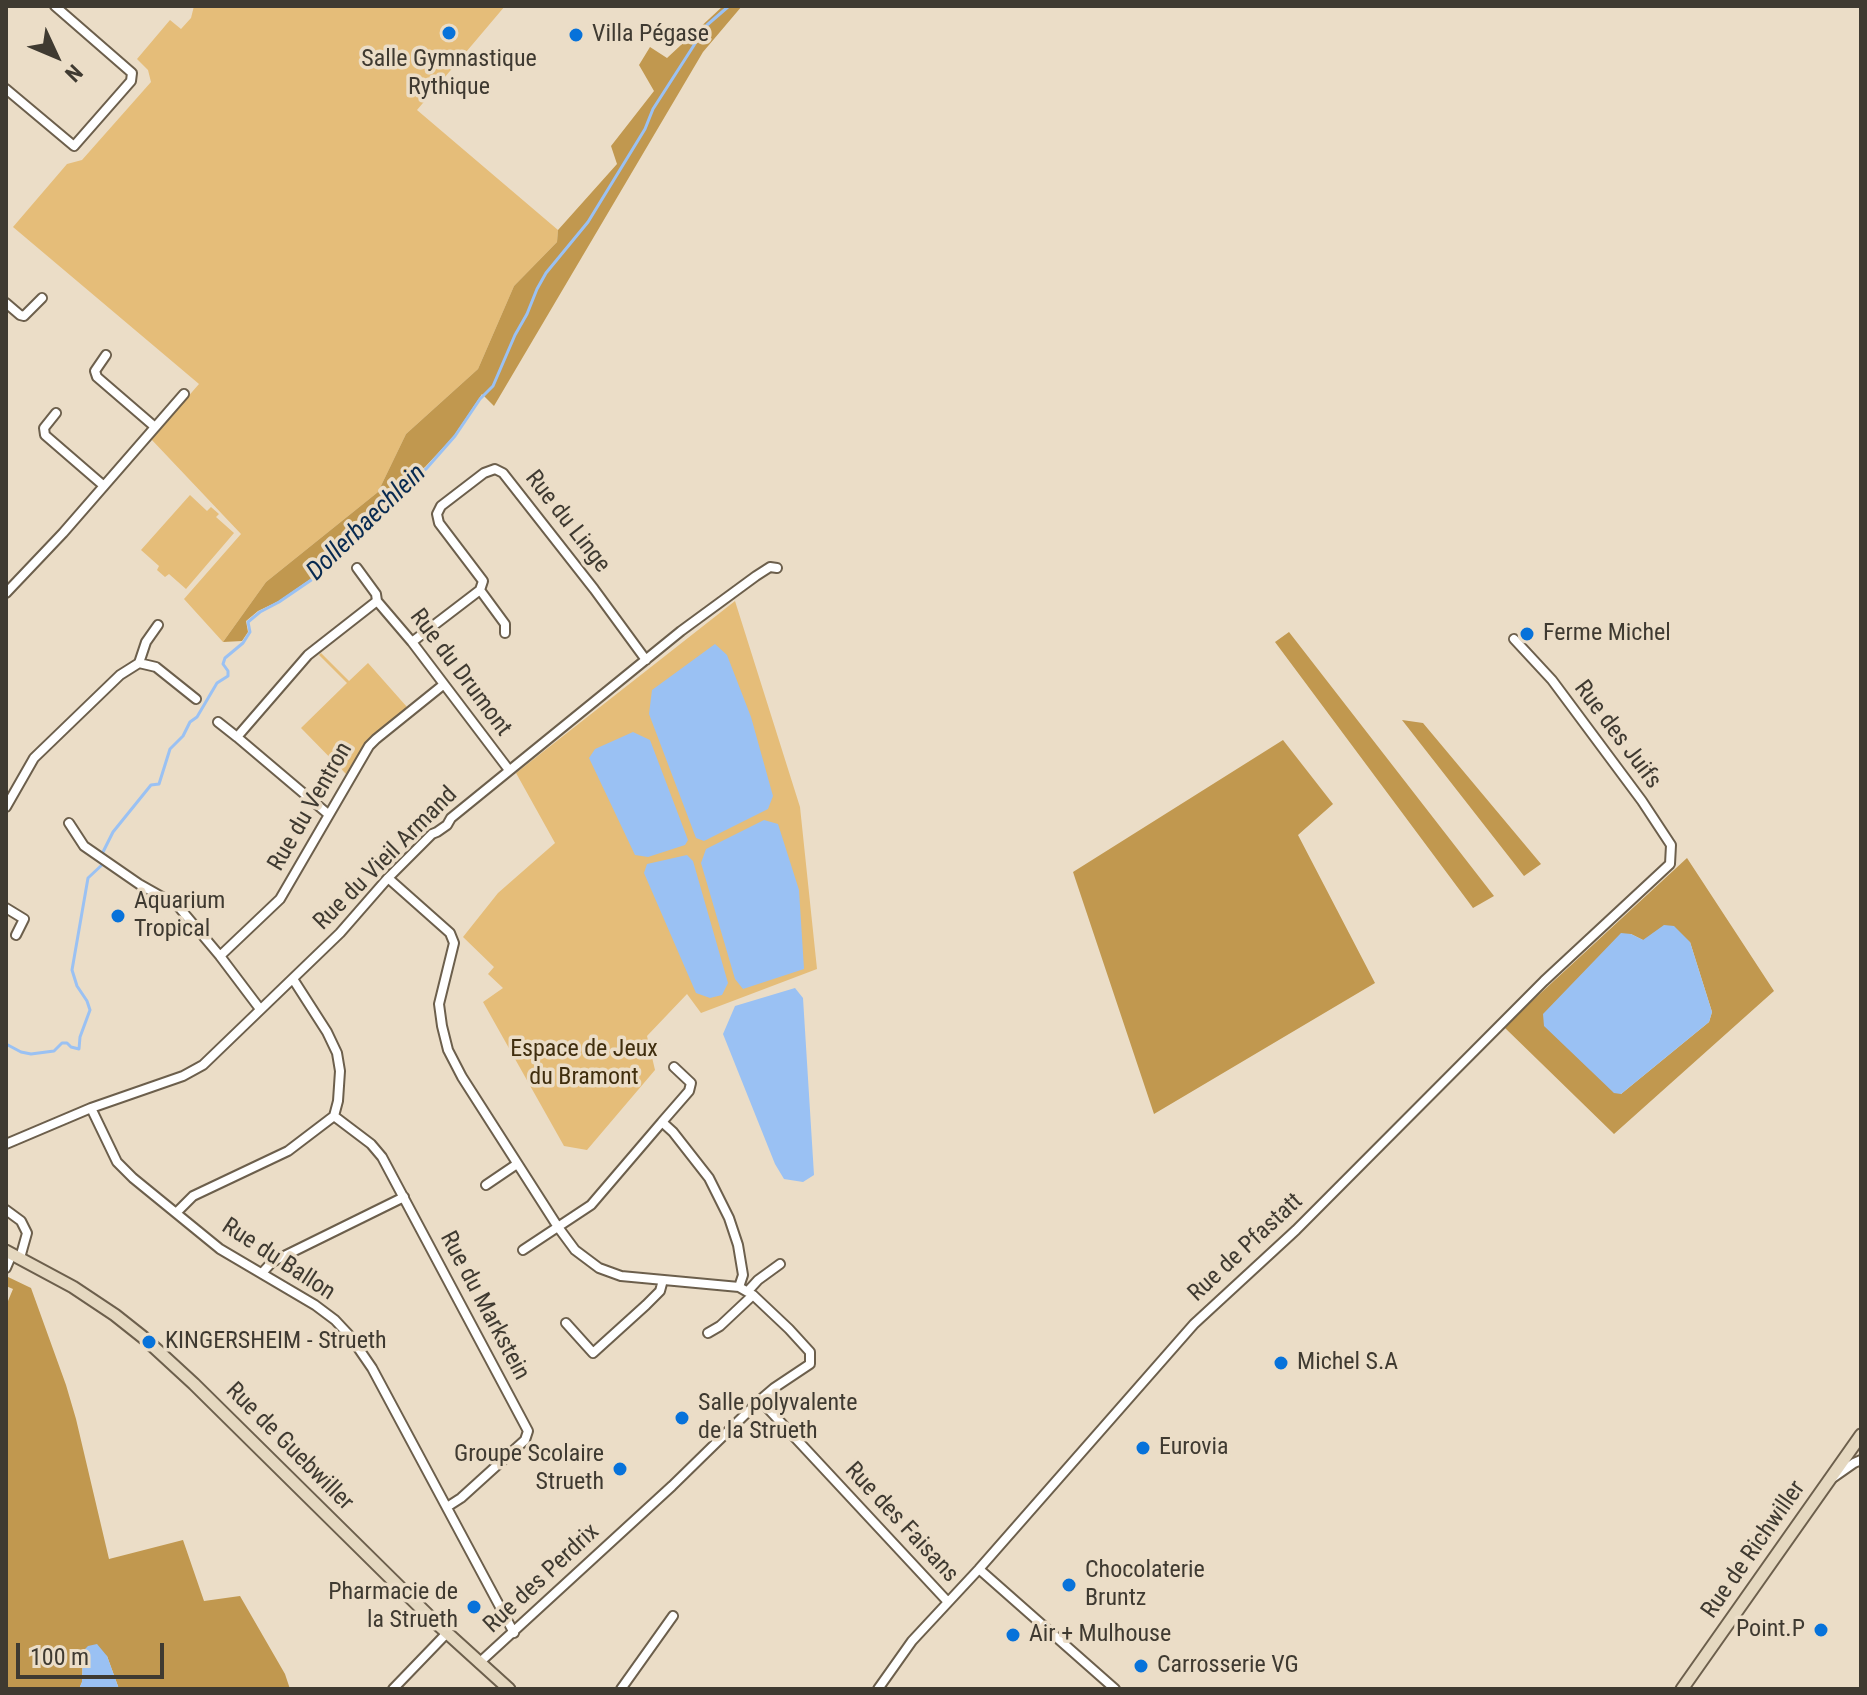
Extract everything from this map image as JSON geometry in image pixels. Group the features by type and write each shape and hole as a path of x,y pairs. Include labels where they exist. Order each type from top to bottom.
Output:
{"main road":[{"name":"Rue de Guebwiller","path":"13,1255 73,1287 144,1338 447,1633 509,1689"},
{"name":"Rue de Richwiller","path":"1682,1689 1861,1435"}],"street":[{"path":"6,89 74,146 131,81 132,73 55,6"},
{"path":"6,303 24,316 42,298"},
{"path":"106,355 95,371 97,377 155,427"},
{"path":"6,593 184,394"},
{"path":"56,413 44,428 45,435 104,486"},
{"name":"Rue du Linge","path":"505,633 505,624 480,590 483,581 439,523 437,514 451,498 484,473 495,469 503,473 646,660"},
{"name":"Rue du Vieil Armand","path":"6,1144 91,1108 183,1076 203,1065 340,933 432,834 447,825 451,818 681,631 756,576 770,567 777,568"},
{"name":"Rue du Drumont","path":"357,568 376,594 377,601 509,770"},
{"path":"412,642 480,590"},
{"name":"Rue du Drumont","path":"237,737 308,655 377,601"},
{"path":"6,807 34,758 120,675 139,663 146,642 158,625"},
{"name":"Rue des Juifs","path":"1514,639 1552,680 1642,801 1671,845 1670,864"},
{"path":"139,663 156,667 196,699"},
{"name":"Rue du Ventron","path":"220,956 280,899 369,746 443,685"},
{"path":"218,722 328,814"},
{"path":"69,823 84,846 139,884 178,906 260,1009"},
{"name":"Rue de Pfastatt","path":"878,1689 912,1641 1194,1324 1296,1230 1544,981 1670,864"},
{"path":"388,878 450,933 454,943 439,1004 448,1050 517,1164 575,1250 599,1268 621,1276 747,1291"},
{"path":"6,908 24,919 16,935"},
{"path":"176,1213 193,1196 288,1151 334,1116 340,1071 337,1053 293,979"},
{"path":"523,1250 591,1205 689,1091 691,1083 674,1067"},
{"name":"Rue du Ballon","path":"91,1108 117,1162 133,1178 220,1249 315,1305 350,1336 372,1368 514,1633"},
{"name":"Rue du Markstein","path":"334,1116 371,1144 382,1157 528,1431 525,1440 447,1507"},
{"path":"662,1122 709,1178 729,1218 747,1291"},
{"path":"486,1185 517,1164"},
{"path":"262,1273 272,1262 404,1197"},
{"path":"6,1210 21,1221 27,1233 6,1268"},
{"path":"708,1333 720,1326 758,1280 780,1264"},
{"path":"566,1323 593,1353 660,1291 663,1280"},
{"name":"Rue des Perdrix","path":"479,1663 672,1486 760,1400 810,1364 810,1352 747,1291"},
{"name":"Rue des Faisans","path":"760,1400 948,1602"},
{"path":"1830,1480 1861,1460"},
{"path":"979,1569 1115,1689"},
{"path":"621,1689 673,1616"},
{"path":"393,1689 447,1633"}],"green space":[{"path":"194,6 505,6 417,110 558,230 557,242 514,286 478,369 406,434 378,492 266,582 223,642 184,599 241,534 151,439 199,384 13,227 67,164 82,160 151,82 148,70 137,59 170,20 181,29 191,18"},
{"path":"190,495 207,511 211,507 219,514 216,517 234,533 186,589 169,574 165,577 157,570 159,566 141,550"},
{"name":"Espace de Jeux du Bramont","path":"735,601 800,807 817,969 701,1013 687,994 647,1036 655,1070 587,1150 564,1146 483,1002 503,988 488,974 494,967 463,937 498,893 555,843 516,773"},
{"path":"321,653 349,681 368,663 407,707 367,740 346,774 301,728 347,683 319,655"}],"shaded area":[{"path":"723,6 742,6 703,52 494,406 482,394 454,436 425,467 410,477 409,484 322,571 246,621 248,632 242,641 223,642 266,582 378,492 406,434 478,369 514,286 557,242 558,230 617,164 611,146 654,91 639,65 650,47 667,58"},
{"path":"1289,632 1494,896 1473,908 1275,642"},
{"path":"1402,720 1423,723 1541,864 1524,876"},
{"path":"1283,740 1333,804 1298,835 1375,983 1154,1114 1073,872"},
{"path":"1687,858 1774,991 1614,1134 1504,1027","holes":["1631,934 1643,940 1690,942 1712,1012 1709,1022 1621,1094"]},
{"path":"6,1276 31,1288 76,1419 109,1559 183,1540 204,1601 240,1596 285,1674 290,1689 119,1689 107,1656 83,1651 79,1689 6,1689 6,1319 13,1289 6,1286"}],"water":[{"path":"715,644 727,655 751,717 773,796 768,809 704,841 696,838 649,714 652,690"},
{"path":"633,732 650,740 688,840 685,845 648,857 635,855 589,758 595,749"},
{"path":"764,820 778,824 799,890 804,969 743,989 735,979 701,863 706,849"},
{"path":"687,855 693,861 728,983 722,995 710,998 696,993 644,873 647,864"},
{"path":"1664,925 1674,926 1690,942 1712,1012 1709,1022 1621,1094 1614,1093 1544,1026 1543,1014 1621,933 1643,940"},
{"path":"795,988 803,998 814,1175 803,1182 784,1179 775,1164 723,1034 735,1006"},
{"path":"97,1644 107,1656 119,1689 79,1689 83,1651"}],"waterway":[{"name":"Dollerbaechlein","path":"6,1044 31,1054 54,1051 62,1043 79,1049 90,1010 72,970 88,878 104,863 102,854 113,832 151,785 159,784 170,749 197,717 217,683 228,676 223,664 225,658 243,643 250,632 248,622 323,572 410,485 411,478 426,469 493,386 546,273 588,222 645,129 653,109 707,25 729,6"}],"place":[{"name":"Salle Gymnastique Rythique","path":"449,33"},
{"name":"Villa Pégase","path":"576,35"},
{"name":"Ferme Michel","path":"1527,634"},
{"name":"Aquarium Tropical","path":"118,916"},
{"name":"KINGERSHEIM - Strueth","path":"149,1342"},
{"name":"Michel S.A","path":"1281,1363"},
{"name":"Salle polyvalente de la Strueth","path":"682,1418"},
{"name":"Eurovia","path":"1143,1448"},
{"name":"Groupe Scolaire Strueth","path":"620,1469"},
{"name":"Chocolaterie Bruntz","path":"1069,1585"},
{"name":"Pharmacie de la Strueth","path":"474,1607"},
{"name":"Point.P","path":"1821,1630"},
{"name":"Air + Mulhouse","path":"1013,1635"},
{"name":"Carrosserie VG","path":"1141,1666"}]}
